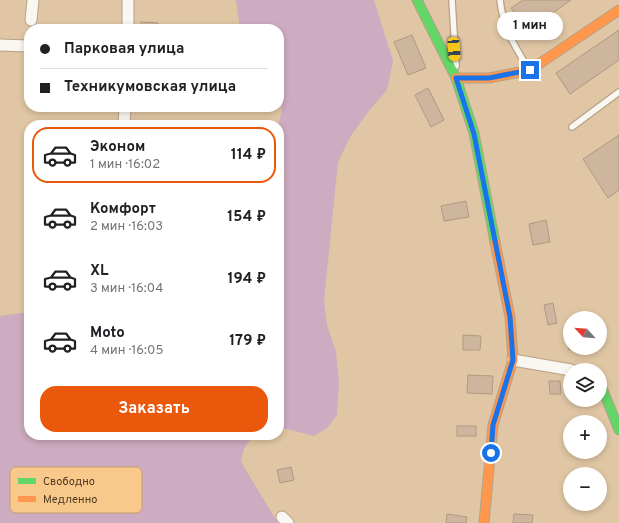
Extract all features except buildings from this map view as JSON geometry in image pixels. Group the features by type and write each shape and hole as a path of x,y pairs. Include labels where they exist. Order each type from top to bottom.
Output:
{"street":[{"path":"30,20 33,0"},
{"path":"128,0 128,24"},
{"path":"418,0 456,78 474,134 510,317 513,360 493,425 484,523"},
{"path":"456,78 489,78 530,70 619,10"},
{"path":"0,46 24,46"},
{"path":"513,360 563,369"},
{"path":"607,400 619,430"}],"lane":[{"path":"452,0 456,78"},
{"path":"500,0 508,35 530,70"},
{"path":"572,126 619,92"}],"shaded area":[{"path":"236,0 374,0 393,61 387,90 368,112 350,137 338,162 324,301 327,325 336,352 339,382 337,415 327,428 314,436 284,428 284,120 280,120 281,112 284,112 284,24 239,24"},
{"path":"24,313 24,440 250,440 246,446 241,462 278,523 0,523 0,316"}],"traffic: fast":[{"path":"417,0 456,78 474,133 495,242"},
{"path":"607,400 619,430"}],"traffic: slow":[{"path":"456,78 489,78 530,70 619,10"},
{"path":"484,523 493,425 513,360 510,317 495,242"}],"route":[{"path":"491,453 493,425 513,360 510,317 474,134 456,78 489,78 530,70"}]}
